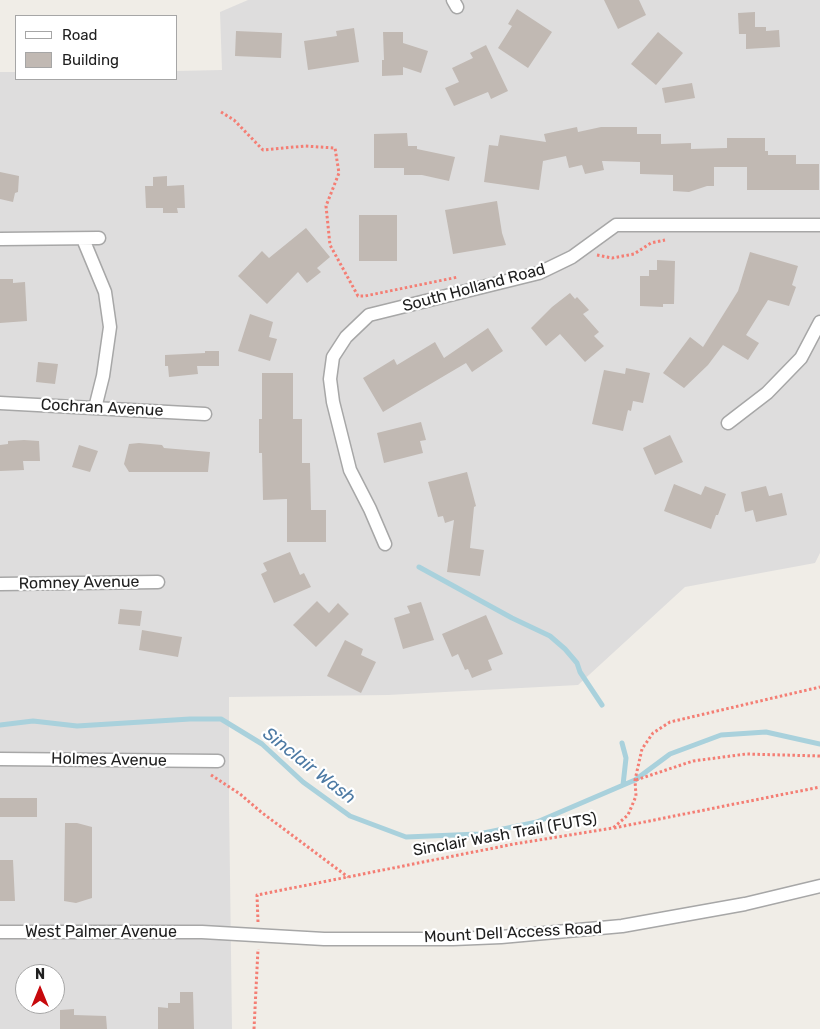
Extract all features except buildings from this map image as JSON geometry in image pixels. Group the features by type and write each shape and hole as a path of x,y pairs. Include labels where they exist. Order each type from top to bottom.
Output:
{"street":[{"name":"South Holland Road","path":"385,544 370,508 350,470 333,402 330,379 334,357 346,337 370,315 539,273 572,257 616,225 820,225"},
{"path":"0,239 99,238"},
{"path":"82,239 105,292 110,327 103,376 95,408"},
{"path":"728,423 767,393 801,358 820,322"},
{"name":"Cochran Avenue","path":"0,402 205,414"},
{"name":"Romney Avenue","path":"0,584 158,582"},
{"name":"Holmes Avenue","path":"0,759 218,761"},
{"name":"Mount Dell Access Road","path":"202,932 324,938 433,939 520,936 622,926 745,904 820,886"},
{"name":"West Palmer Avenue","path":"0,932 202,932"}],"path":[{"path":"221,112 234,120 263,150 305,146 335,148 339,173 326,206 330,245 358,296 466,275"},
{"path":"594,254 612,258 619,257 634,254 650,243 672,239"},
{"name":"Sinclair Wash Trail (FUTS)","path":"254,1029 259,936 257,895 514,844 613,828 628,815 636,796 636,780 642,749 653,733 670,722 820,687"},
{"path":"636,780 693,761 746,754 820,756"},
{"path":"190,761 240,794 260,812 348,877"},
{"path":"613,828 820,787"}],"shaded area":[{"path":"248,0 820,0 820,553 815,563 685,587 578,685 388,695 229,697 232,1029 0,1029 0,72 15,72 15,80 178,80 178,71 222,70 220,12"}],"waterway":[{"path":"419,567 512,618 550,636 577,663 580,672 602,705"},
{"name":"Sinclair Wash","path":"0,725 33,721 77,726 190,719 221,719 262,744 303,782 350,816 406,837 479,834 537,822 635,780 670,754 721,735 766,732 820,744"},
{"path":"622,743 626,758 623,785"}]}
